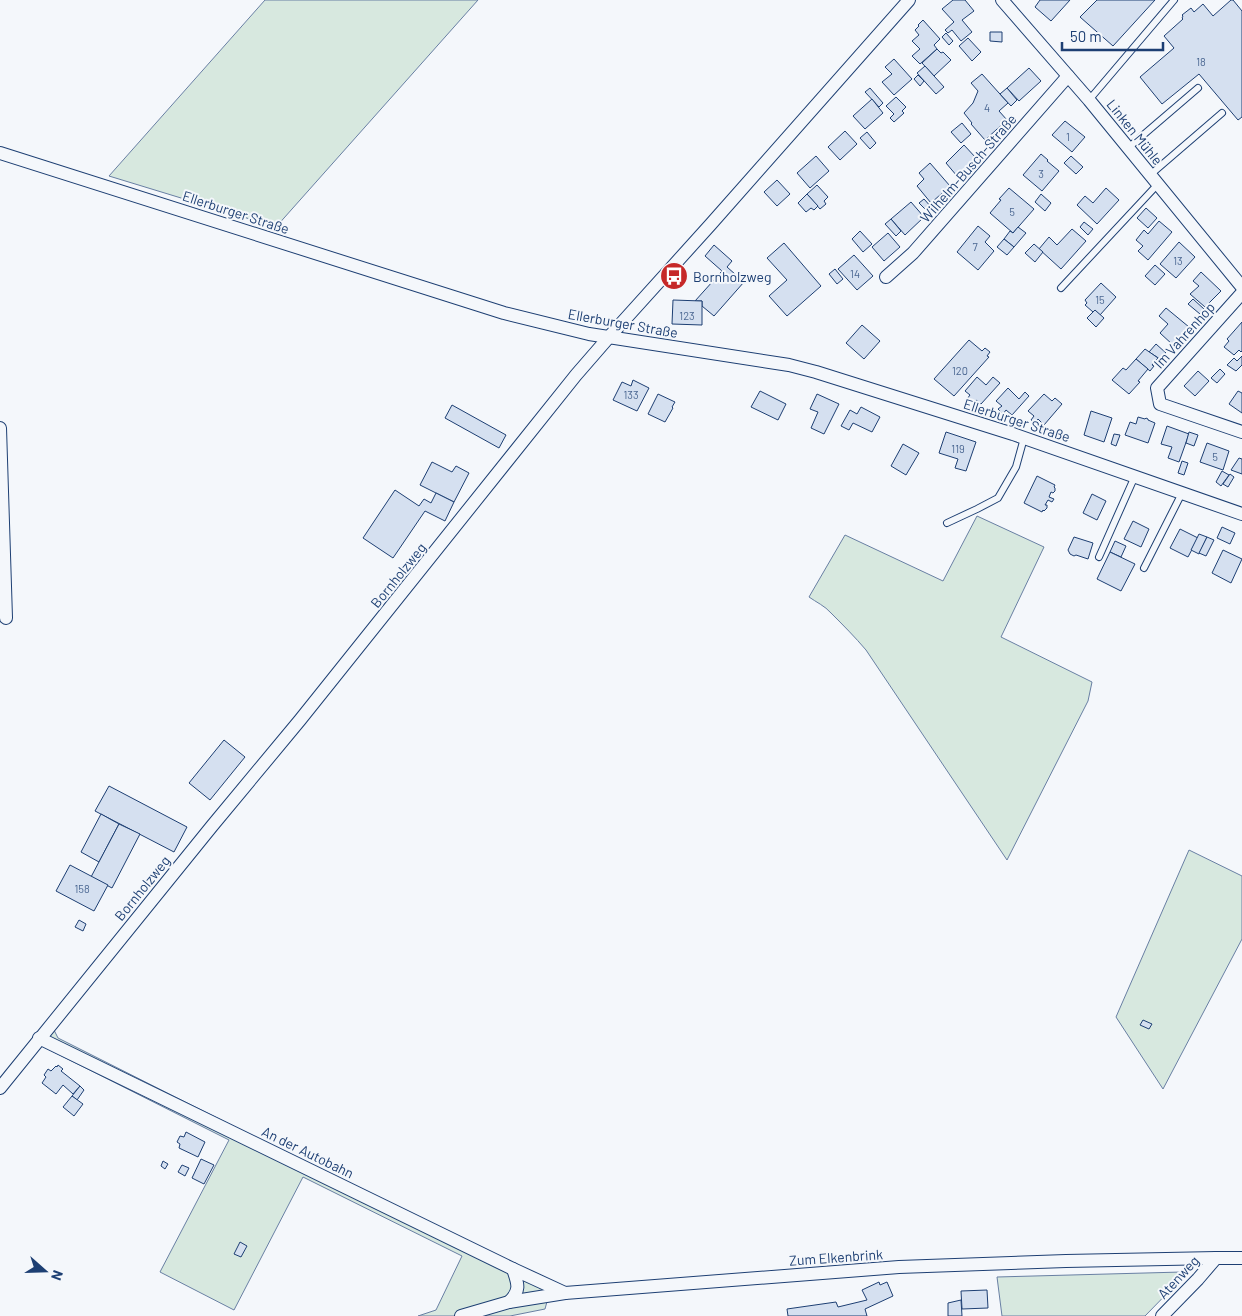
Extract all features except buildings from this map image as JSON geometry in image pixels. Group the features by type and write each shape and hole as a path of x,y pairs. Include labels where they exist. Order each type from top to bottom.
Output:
{"street":[{"name":"Bornholzweg","path":"0,1088 609,337 909,0"},
{"name":"Linken Mühle","path":"1002,0 1089,100 1242,287"},
{"name":"Wilhelm-Busch-Straße","path":"886,278 913,253 1068,76"},
{"name":"Ellerburger Straße","path":"0,153 504,313 551,326 590,334 789,365 863,386 1024,438 1242,514"},
{"name":"Im Vahrenhop","path":"1242,293 1157,388 1160,404 1242,432"},
{"path":"0,428 6,618"},
{"name":"An der Autobahn","path":"39,1038 565,1293"},
{"name":"Atenweg","path":"1162,1316 1216,1258"},
{"name":"Zum Elkenbrink","path":"461,1316 509,1302 565,1293 899,1267 1059,1261 1242,1258"},
{"path":"509,1302 516,1295 517,1290 513,1269"}],"lane":[{"path":"1089,100 1174,0"},
{"path":"1128,148 1198,88"},
{"path":"1061,288 1154,179 1222,113"},
{"path":"947,523 998,498 1016,467 1024,438"},
{"path":"1099,556 1135,476"},
{"path":"1144,568 1182,493"}],"shaded area":[{"path":"265,0 478,0 276,227 109,176"},
{"path":"977,516 1044,547 1001,637 1092,682 1088,701 1007,860 866,650 829,611 809,597 845,535 943,581"},
{"path":"1189,850 1242,876 1242,939 1163,1089 1116,1017"},
{"path":"54,1030 58,1038 539,1280 552,1283 545,1309 510,1316 418,1316 436,1310 462,1256 303,1177 234,1310 160,1272 229,1140 42,1046"},
{"path":"1182,1272 1184,1276 1145,1316 1002,1316 997,1277"}],"place":[{"name":"Bornholzweg","path":"674,276"}]}
